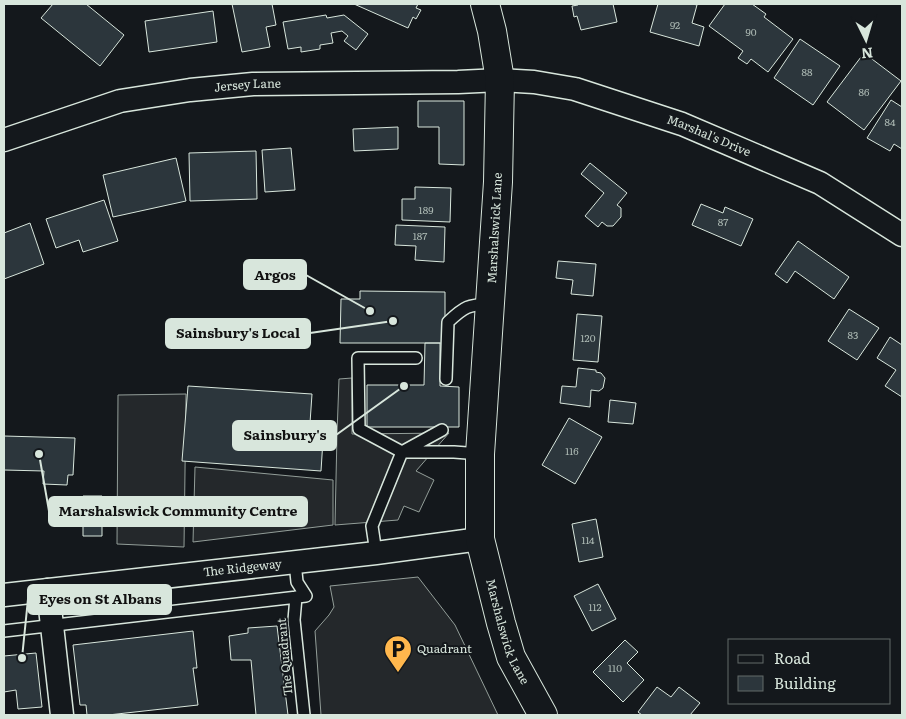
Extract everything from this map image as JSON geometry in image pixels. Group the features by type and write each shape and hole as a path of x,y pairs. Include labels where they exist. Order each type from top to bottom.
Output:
{"street":[{"name":"Marshalswick Lane","path":"485,4 492,31 500,80 498,182 480,454 480,539 511,657 543,715"},
{"name":"Jersey Lane","path":"4,140 120,101 190,90 253,84 500,80"},
{"name":"Marshal's Drive","path":"500,80 534,82 575,89 682,124 820,183 902,236"},
{"name":"The Ridgeway","path":"4,595 376,553 480,539"},
{"path":"48,590 62,715"}],"lane":[{"path":"446,378 448,322 460,310 470,305 490,304"},
{"path":"416,358 358,358 359,430 402,452 480,454"},
{"path":"376,553 372,526 402,452 442,430"},
{"name":"The Quadrant","path":"295,562 297,582 306,596 296,597 294,620 304,715"},
{"path":"4,631 296,597"}],"shaded area":[{"path":"352,378 352,434 449,433 416,471 434,480 419,512 404,506 398,520 335,525 339,379"},
{"path":"186,394 184,547 117,544 118,395"},
{"path":"195,467 333,480 333,525 193,542"},
{"name":"Quadrant","path":"418,577 455,625 498,715 321,715 315,631 334,607 330,586"}],"building":[{"path":"53,4 86,4 124,35 100,66 41,18"},
{"path":"232,4 272,4 276,25 266,27 270,47 242,52"},
{"path":"354,4 418,4 416,8 421,10 416,19 413,17 408,28"},
{"path":"578,4 613,4 617,22 581,30 577,16 574,17 572,6"},
{"path":"658,4 697,5 692,23 704,27 699,46 650,32"},
{"path":"725,4 752,4 766,14 764,17 793,39 768,72 751,59 747,64 738,58 743,51 709,26"},
{"path":"213,11 217,42 149,52 145,21"},
{"path":"326,15 327,18 344,15 368,34 356,50 344,41 348,36 342,31 331,33 333,43 320,45 320,49 301,52 301,47 288,49 283,22"},
{"path":"800,39 840,66 813,105 774,78"},
{"path":"864,53 901,81 864,130 827,102"},
{"path":"891,100 902,107 902,149 894,144 890,151 867,138"},
{"path":"418,101 464,101 464,165 439,164 439,127 418,127"},
{"path":"398,127 398,149 354,151 353,129"},
{"path":"291,148 295,190 265,192 262,150"},
{"path":"256,151 257,199 190,201 189,153"},
{"path":"176,158 186,201 113,217 103,175"},
{"path":"590,163 627,193 617,205 621,208 621,217 613,226 607,226 602,222 598,227 585,216 604,193 581,174"},
{"path":"415,187 451,188 450,222 402,220 402,199 415,199"},
{"path":"104,200 118,241 83,252 79,240 56,248 46,219"},
{"path":"701,204 723,213 725,207 753,219 741,246 692,225"},
{"path":"30,223 44,264 4,279 4,233"},
{"path":"396,225 445,227 444,262 415,260 416,246 395,245"},
{"path":"798,241 849,277 834,299 795,271 787,283 775,274"},
{"path":"558,261 596,264 593,296 571,294 573,280 556,278"},
{"path":"360,291 445,292 445,343 340,343 341,299 360,299"},
{"path":"849,309 879,328 857,360 828,341"},
{"path":"577,314 602,316 598,362 573,360"},
{"path":"890,337 902,345 902,397 885,386 896,370 877,358"},
{"path":"425,343 440,343 440,386 459,387 459,427 367,427 367,385 424,385"},
{"path":"578,368 596,370 605,378 603,388 599,391 591,390 590,407 560,403 562,386 576,387"},
{"path":"188,386 312,394 310,423 324,424 321,471 182,461"},
{"path":"610,400 636,403 633,424 608,422"},
{"path":"569,418 602,437 575,484 542,465"},
{"path":"4,436 75,438 73,475 68,475 67,485 43,484 44,471 4,470"},
{"path":"83,496 102,496 102,536 83,536"},
{"path":"596,519 603,557 579,562 572,524"},
{"path":"598,584 616,619 592,631 574,596"},
{"path":"277,626 288,715 256,715 251,660 231,660 229,636 248,633 248,628"},
{"path":"193,631 197,668 193,668 198,705 108,715 87,715 86,705 80,705 73,645"},
{"path":"625,640 638,652 627,663 644,680 623,702 593,672"},
{"path":"36,653 42,707 18,709 16,690 4,692 4,656"},
{"path":"657,687 671,697 679,687 700,703 690,715 642,715 638,712"}],"place":[{"name":"Argos","path":"370,311"},
{"name":"Sainsbury's Local","path":"393,321"},
{"name":"Sainsbury's","path":"404,386"},
{"name":"Marshalswick Community Centre","path":"39,454"},
{"name":"Eyes on St Albans","path":"22,658"},
{"name":"Quadrant","path":"398,673"}]}
